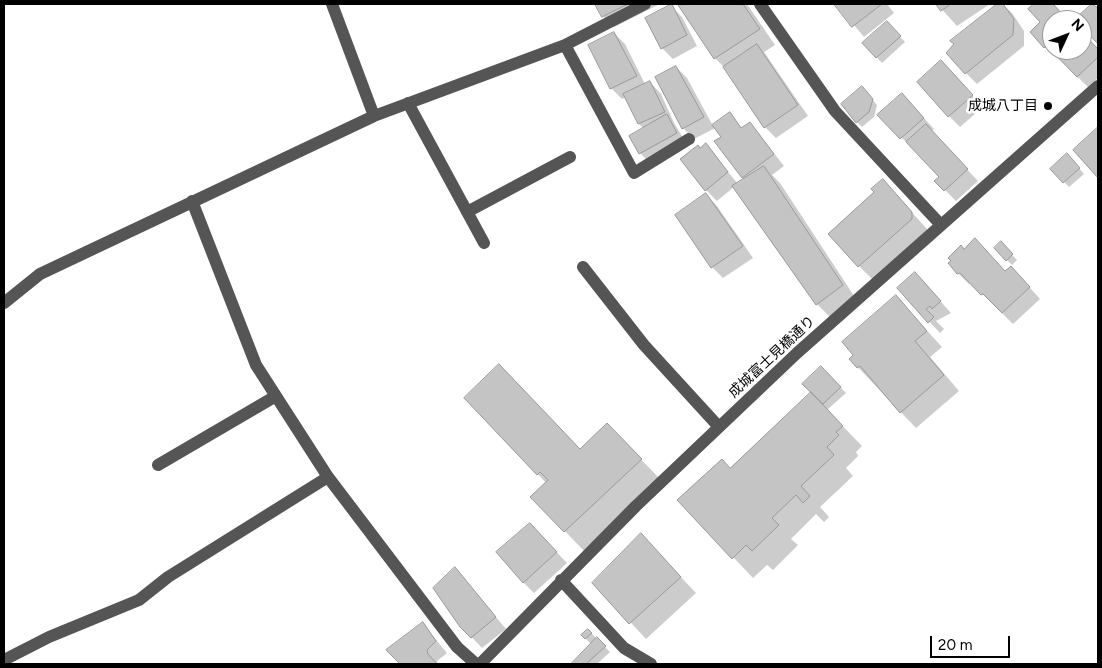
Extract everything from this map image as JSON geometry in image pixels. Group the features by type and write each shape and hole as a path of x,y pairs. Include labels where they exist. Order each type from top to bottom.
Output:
{"street":[{"path":"332,4 374,116"},
{"path":"4,301 40,274 374,116 565,45 645,4"},
{"path":"760,4 835,111 940,225"},
{"path":"565,45 634,173 688,139"},
{"name":"成城富士見橋通り","path":"480,664 562,580 797,353 1098,86"},
{"path":"408,103 484,243"},
{"path":"467,212 570,157"},
{"path":"192,201 256,365 328,477 457,647 476,664"},
{"path":"583,267 644,345 719,427"},
{"path":"158,465 276,396"},
{"path":"4,660 49,637 139,600 168,577 328,477"},
{"path":"562,580 624,648 651,664"}],"building":[{"path":"595,4 628,4 602,17"},
{"path":"672,4 687,35 661,49 645,18"},
{"path":"743,4 760,29 714,59 678,5"},
{"path":"834,4 882,4 852,27"},
{"path":"936,4 951,4 941,11"},
{"path":"997,4 1003,4 1014,19 1013,35 965,74 946,53 954,44 950,41"},
{"path":"1034,4 1053,4 1059,10 1042,10 1042,46 1030,32 1040,22 1028,9"},
{"path":"1092,4 1098,8 1098,44 1092,38 1092,10 1085,10"},
{"path":"887,21 901,36 876,58 862,43"},
{"path":"614,32 637,76 610,89 588,45"},
{"path":"1092,43 1098,49 1098,57 1077,77 1061,60 1092,60"},
{"path":"757,44 798,105 764,128 723,67"},
{"path":"941,60 973,95 948,117 917,82"},
{"path":"676,66 704,117 682,129 655,77"},
{"path":"650,81 665,112 638,124 623,94"},
{"path":"862,86 873,99 869,112 856,123 841,104"},
{"path":"902,93 924,118 900,139 877,115"},
{"path":"730,112 741,128 750,122 774,154 742,178 714,141 721,137 712,125"},
{"path":"667,114 677,133 639,154 629,136"},
{"path":"926,124 968,169 944,191 934,181 939,177 906,142"},
{"path":"1098,127 1098,178 1073,150"},
{"path":"706,143 728,172 705,191 680,159 698,145 700,148"},
{"path":"1067,153 1080,168 1063,183 1050,169"},
{"path":"764,166 843,285 816,305 732,186"},
{"path":"883,179 912,212 912,219 858,267 828,234 874,192 871,189"},
{"path":"706,193 743,246 711,268 675,215"},
{"path":"975,238 1005,271 1011,266 1030,287 1002,313 960,273 957,274 948,263 951,261 948,258 961,245 964,249"},
{"path":"1001,241 1013,254 1006,261 994,248"},
{"path":"915,272 941,301 932,309 930,306 926,309 934,317 928,323 897,288"},
{"path":"896,295 927,331 915,341 944,375 900,413 860,366 857,368 849,359 853,355 842,342"},
{"path":"499,364 580,449 607,423 642,459 564,532 530,497 548,480 540,472 537,475 464,398"},
{"path":"821,366 841,387 823,404 802,384"},
{"path":"811,392 843,426 836,432 839,435 827,447 834,455 801,486 810,496 803,503 796,495 772,518 779,525 752,551 746,545 732,559 677,500 722,459 730,468"},
{"path":"530,523 557,552 523,583 496,552"},
{"path":"641,533 681,577 629,624 592,583"},
{"path":"455,567 496,617 471,638 460,627 433,588"},
{"path":"423,622 436,641 427,650 428,654 437,664 400,664 386,650"},
{"path":"588,629 592,633 585,639 581,635"},
{"path":"597,637 606,646 586,664 571,664"}],"place":[{"name":"成城八丁目","path":"1048,106"}]}
